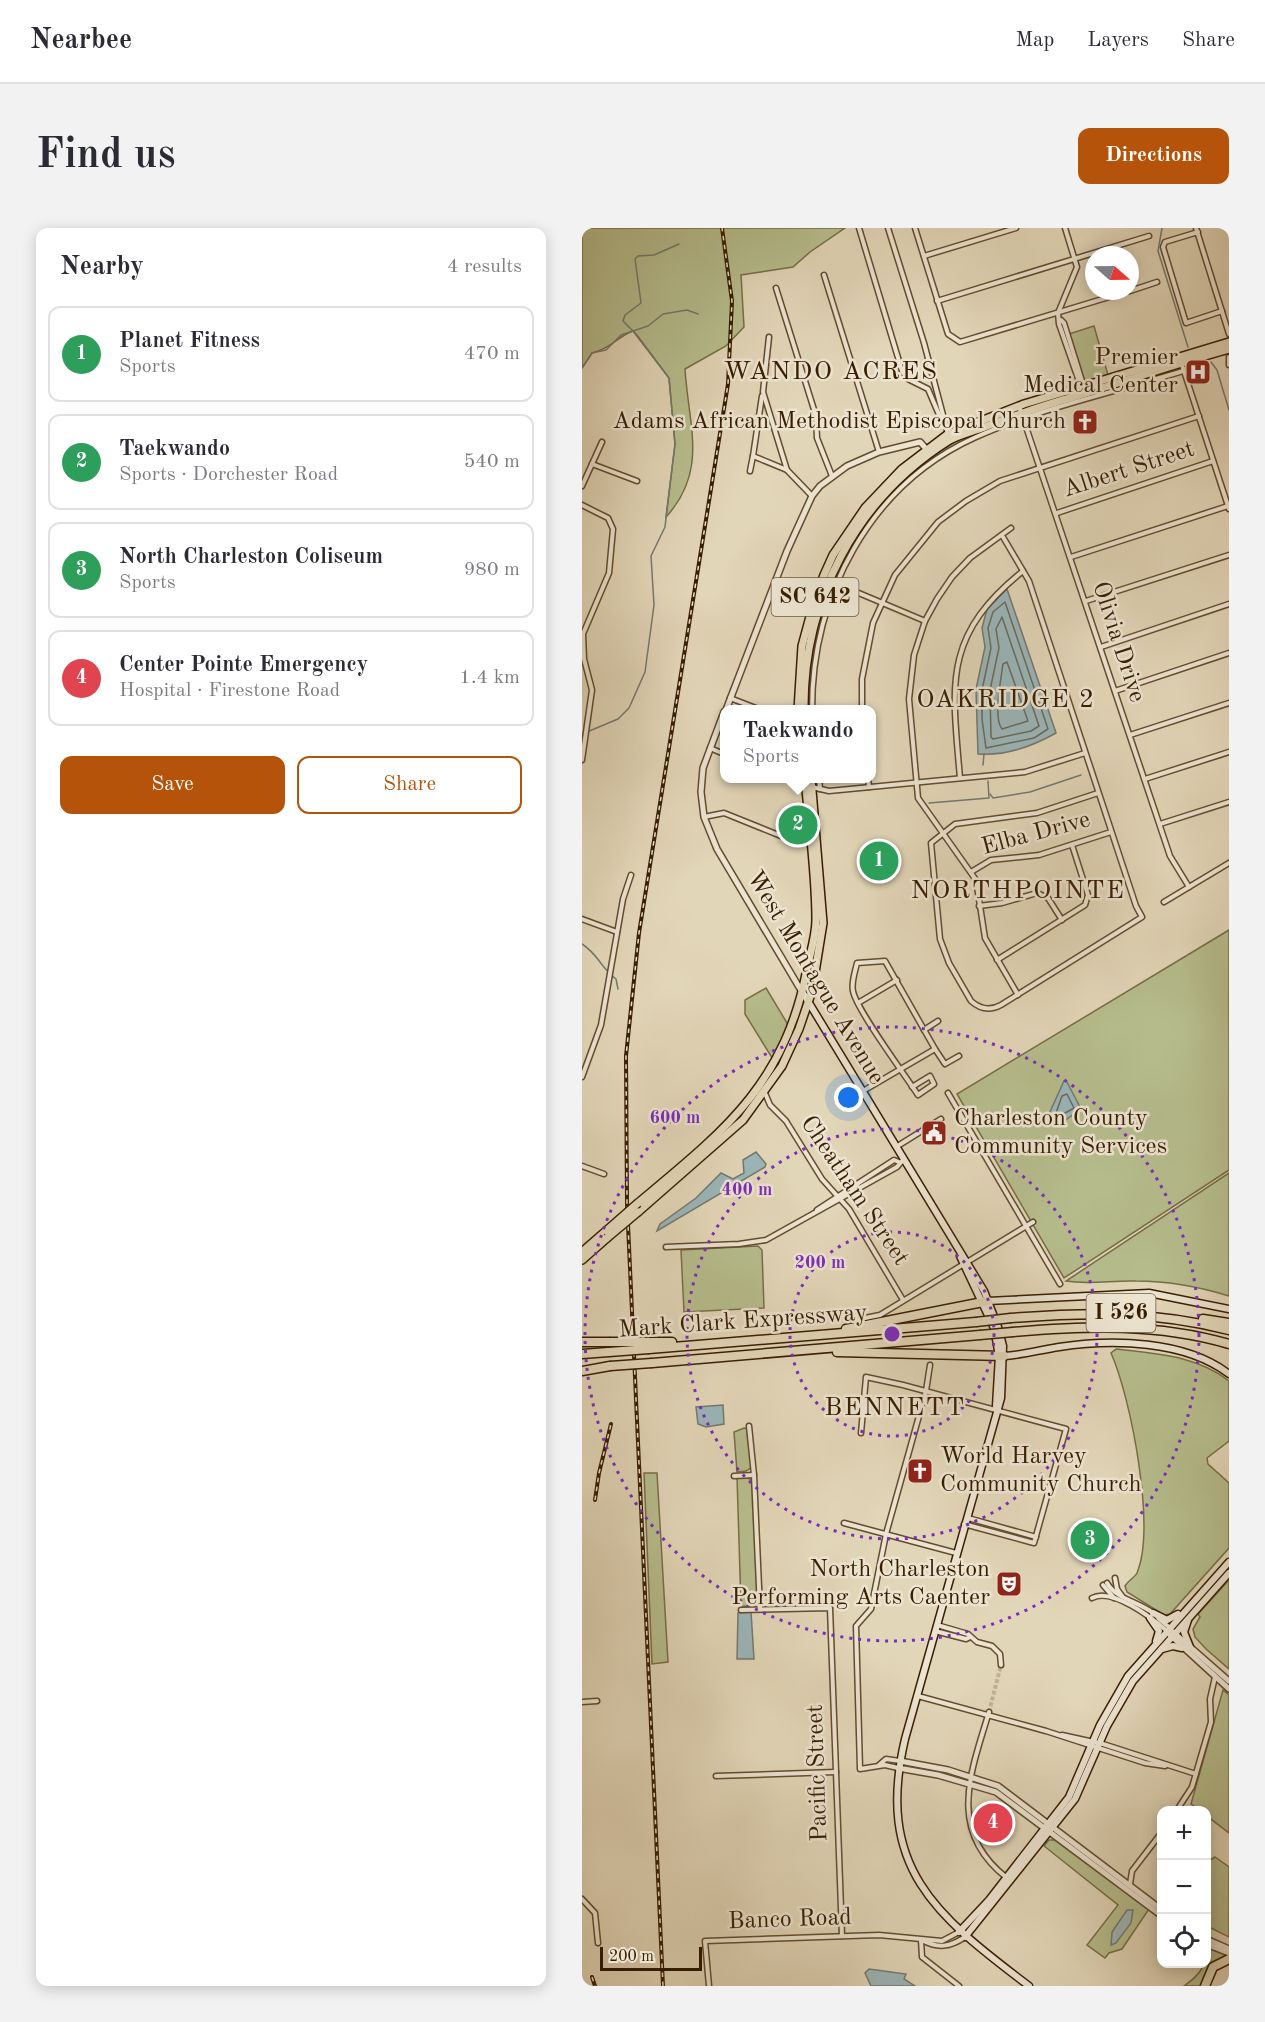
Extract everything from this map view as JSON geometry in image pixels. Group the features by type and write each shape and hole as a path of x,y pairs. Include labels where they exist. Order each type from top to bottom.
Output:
{"highway":[{"path":"789,1337 856,1327 986,1301"},
{"path":"1111,1312 1150,1311 1229,1323"},
{"name":"Mark Clark Expressway","path":"582,1354 648,1346 708,1344 1011,1318 1111,1312 1168,1317 1229,1330"},
{"name":"Mark Clark Expressway","path":"582,1369 1078,1327 1129,1326 1190,1335 1229,1344"},
{"path":"582,1342 648,1346"},
{"path":"771,1354 1001,1356"},
{"path":"1204,1986 1213,1967 1229,1959"}],"main road":[{"name":"SC 642","path":"798,705 799,675 808,621 834,555 873,499 902,469 949,437 1082,389 1180,360 1229,342"},
{"name":"SC 642","path":"1180,360 1229,349"},
{"name":"SC 642","path":"804,705 809,644 829,576 848,540 873,508 928,453"},
{"path":"582,1260 638,1203 738,1115 775,1063 793,1027 803,993 816,922 811,785"},
{"path":"582,1251 638,1212 743,1120 765,1093 786,1059 808,1004 823,923 811,785"},
{"name":"West Montague Avenue","path":"803,993 896,1147 901,1161 966,1263 986,1301 1001,1356 996,1409 899,1764 897,1814 907,1858 929,1898 962,1934 1029,1986"},
{"path":"986,1301 1149,1293 1229,1309"},
{"path":"1001,1356 1084,1344 1131,1345 1187,1353 1206,1359 1229,1374"},
{"path":"962,1934 1075,1799 1096,1745 1118,1703 1156,1649 1229,1562"},
{"path":"1171,1632 1189,1617 1229,1573"},
{"path":"1151,1615 1171,1619 1197,1598"},
{"path":"1151,1615 1159,1631 1156,1649"},
{"path":"1189,1617 1184,1632 1190,1647"},
{"path":"1156,1649 1170,1646 1182,1648"}],"street":[{"path":"859,228 859,237 902,371 908,379 928,389 937,387"},
{"path":"888,228 937,387 949,437"},
{"path":"915,228 948,334 960,342 1101,300"},
{"path":"924,256 1016,228"},
{"path":"1065,228 1075,259 1076,273 1058,313 1064,323 1082,381 1082,389"},
{"path":"1222,311 1186,322 1163,247 1165,242 1197,230 1222,311 1229,334"},
{"path":"938,301 1149,236"},
{"path":"824,275 879,453"},
{"path":"1139,288 1157,282"},
{"path":"776,288 816,416 817,438 832,476"},
{"path":"1061,320 1059,324 1082,389"},
{"path":"750,471 769,337"},
{"path":"1229,357 1229,366"},
{"path":"1071,557 1228,508 1180,360"},
{"path":"812,705 815,655 821,627 847,558 873,520 914,477 975,437 1022,412 1183,371"},
{"path":"928,389 940,417 944,420"},
{"path":"763,392 786,470"},
{"name":"Olivia Drive","path":"1022,412 1170,856 1189,887"},
{"path":"862,705 865,660 881,603 908,557 938,522 966,501 1000,481 1199,416"},
{"path":"582,486 602,442"},
{"name":"West Montague Avenue","path":"727,705 787,551 812,496 832,476 847,466 879,453 920,442 928,453"},
{"path":"753,456 786,470 812,496"},
{"name":"Albert Street","path":"1057,513 1214,461"},
{"path":"592,464 637,481"},
{"path":"582,505 608,518 613,529 609,573 582,634 584,659 592,690 582,760"},
{"path":"1011,528 1003,537 995,538 970,558 952,577 925,621 911,675 909,699 916,782 922,807 971,872 977,885 985,938 1018,995"},
{"path":"1003,537 1029,581 1136,906 1142,917 996,1008 976,1005 949,963 940,939 930,848 933,838 965,821 1037,813 1098,792"},
{"path":"1086,602 1229,555"},
{"path":"960,778 953,698 958,658 972,624 982,609 1023,571"},
{"path":"836,583 925,621"},
{"path":"1101,647 1229,604"},
{"path":"1115,691 1229,653"},
{"path":"730,698 748,705"},
{"path":"1130,735 1229,703"},
{"name":"West Montague Avenue","path":"720,723 710,748 702,779 704,817 717,849 803,993"},
{"path":"710,748 720,752"},
{"path":"1145,779 1229,752"},
{"path":"811,785 829,791 1025,772 1085,753"},
{"path":"869,783 869,787"},
{"path":"1160,824 1229,802"},
{"path":"704,817 724,813 781,836"},
{"name":"Elba Drive","path":"971,872 991,860 1039,855 1112,832"},
{"path":"997,960 1082,909 1087,899 1072,845"},
{"path":"1164,902 1229,863"},
{"path":"582,1077 605,1007 623,899 632,875"},
{"path":"979,906 1002,903 1036,893 1048,898 1062,920"},
{"path":"582,919 617,932"},
{"path":"912,1087 930,1076 934,1084 918,1095 912,1087 900,1069 858,1003 852,989 857,963 885,961 945,1064 959,1056"},
{"path":"858,1003 897,980"},
{"path":"924,1030 938,1021"},
{"path":"862,1091 935,1049"},
{"name":"Cheatham Street","path":"765,1093 770,1105 786,1121 822,1179 841,1200 903,1300"},
{"path":"948,1093 1060,1284"},
{"name":"Cheatham Street","path":"755,1106 770,1105"},
{"path":"896,1147 941,1119"},
{"path":"666,1247 755,1242 769,1238 894,1161 901,1161"},
{"path":"814,1212 841,1200 897,1167 901,1161"},
{"path":"582,1166 604,1174"},
{"path":"855,1320 880,1315 1033,1222"},
{"path":"930,1365 926,1391 886,1534 871,1610 856,1626 860,1769 879,1766 886,1759 969,1780 996,1792 1121,1877 1157,1907"},
{"path":"861,1433 866,1377 1066,1429 1034,1543 965,1521"},
{"path":"741,1610 760,1609 754,1475 749,1426"},
{"path":"734,1476 754,1475"},
{"path":"965,1521 1036,1537"},
{"path":"844,1523 956,1553"},
{"path":"1115,1578 1117,1589 1123,1597"},
{"path":"1116,1599 1105,1584 1115,1594 1151,1615 1190,1647 1227,1685"},
{"path":"1092,1598 1100,1594 1151,1615"},
{"name":"Pacific Street","path":"760,1609 830,1608 842,1936"},
{"path":"935,1628 968,1634 996,1650 1002,1665"},
{"path":"1171,1632 1182,1648 1227,1685"},
{"path":"1180,1806 1192,1787 1211,1722 1210,1699 1215,1677"},
{"path":"1213,1690 1227,1685"},
{"path":"917,1696 988,1714 1065,1739 1096,1745 1153,1765 1196,1774"},
{"path":"582,1702 597,1701"},
{"path":"988,1714 969,1780 967,1800 976,1839 994,1867 1009,1880"},
{"path":"716,1776 836,1772"},
{"path":"1050,1828 1158,1914"},
{"path":"1121,1877 1132,1871 1157,1837"},
{"path":"1130,1884 1132,1871"},
{"path":"582,1899 595,1913 598,1943"},
{"name":"Banco Road","path":"710,1986 705,1941 879,1935 942,1941 962,1934"},
{"path":"921,1940 922,1957 959,1986"},
{"path":"1211,1942 1229,1951"},
{"path":"1211,1946 1229,1951"}],"green space":[{"path":"582,228 845,228 810,252 793,267 741,275 744,327 726,346 685,369 692,428 692,464 688,482 666,517 675,444 669,378 633,331 592,353 582,368"},
{"path":"1094,326 1108,375 1085,382 1069,334"},
{"path":"1017,417 1017,420 971,439 930,464 894,494 864,529 841,569 824,612 813,659 810,705 807,705 808,670 815,630 827,591 845,554 867,520 894,489 924,462 965,436"},
{"path":"1229,930 1229,1170 1064,1278 957,1094"},
{"path":"766,988 790,1028 774,1061 745,1014 745,1000"},
{"path":"1229,1173 1229,1296 1195,1287 1160,1282 1084,1283 1066,1281"},
{"path":"758,1246 762,1250 764,1308 684,1312 681,1250"},
{"path":"1116,1349 1175,1357 1203,1366 1229,1381 1229,1441 1207,1458 1208,1464 1229,1483 1229,1548 1170,1614 1164,1615 1127,1592 1125,1586 1137,1573 1142,1552 1144,1526 1139,1463 1133,1430 1119,1373 1111,1353"},
{"path":"744,1428 749,1429 752,1467 746,1471 737,1472 734,1432"},
{"path":"644,1473 657,1473 668,1662 652,1664"},
{"path":"737,1477 747,1477 753,1482 758,1604 755,1607 741,1606"},
{"path":"1229,1580 1229,1669 1195,1637 1193,1629 1200,1617 1198,1614"},
{"path":"1223,1690 1229,1695 1229,1833 1211,1819 1211,1806 1191,1804"},
{"path":"1049,1840 1055,1840 1149,1909 1122,1949 1109,1953 1105,1958 1087,1945 1118,1905 1044,1846"},
{"path":"1215,1857 1229,1867 1229,1937 1211,1928 1211,1860"},
{"path":"1211,1948 1229,1955 1203,1986 1184,1986 1195,1978 1201,1969 1211,1968"}],"water":[{"path":"1007,589 1056,733 1018,749 978,754 976,689 985,647 982,628 987,609"},
{"path":"1064,1081 1067,1082 1081,1109 1057,1126 1053,1126 1049,1122 1049,1114"},
{"path":"756,1152 766,1164 765,1167 657,1231 660,1224 696,1198 721,1173 733,1179 744,1173 743,1160"},
{"path":"723,1405 724,1424 706,1427 698,1424 696,1407"},
{"path":"751,1612 754,1659 737,1659 738,1613"},
{"path":"1127,1910 1133,1910 1131,1923 1116,1943 1111,1945 1112,1932"},
{"path":"869,1969 906,1974 904,1979 915,1986 871,1986 865,1973"}],"waterway":[{"path":"1162,228 1158,251 1188,347"},
{"path":"582,734 618,719 629,708 645,672 654,605 651,556 665,527 675,444 669,378 637,335 623,321 625,315 641,303 635,259 638,256 654,255 679,244"},
{"path":"582,368 592,353 606,350 621,335 648,326 663,314 687,310 698,314"},
{"path":"1211,362 1217,370 1229,410"},
{"path":"983,765 984,754"},
{"path":"990,794 993,798 1030,792 1081,775"},
{"path":"929,803 989,798 988,781"},
{"path":"582,944 616,979 618,989"}],"tunnel":[{"path":"989,1712 1001,1665"}],"railway":[{"path":"663,1986 627,1203 626,1056 639,933 728,384 732,301 722,228"},
{"path":"595,1500 611,1424"},
{"path":"592,1977 595,1986"}],"place":[{"name":"Premier Medical Center","path":"1198,372"},
{"name":"Adams African Methodist Episcopal Church","path":"1085,422"},
{"name":"Taekwando","path":"798,825"},
{"name":"Planet Fitness","path":"879,861"},
{"name":"Charleston County Community Services","path":"934,1133"},
{"name":"World Harvey Community Church","path":"920,1471"},
{"name":"North Charleston Coliseum","path":"1090,1540"},
{"name":"North Charleston Performing Arts Caenter","path":"1009,1584"},
{"name":"Center Pointe Emergency","path":"993,1823"}],"district":[{"name":"WANDO ACRES","path":"831,372"},
{"name":"OAKRIDGE 2","path":"1006,700"},
{"name":"NORTHPOINTE","path":"1018,891"},
{"name":"BENNETT","path":"895,1408"}]}
